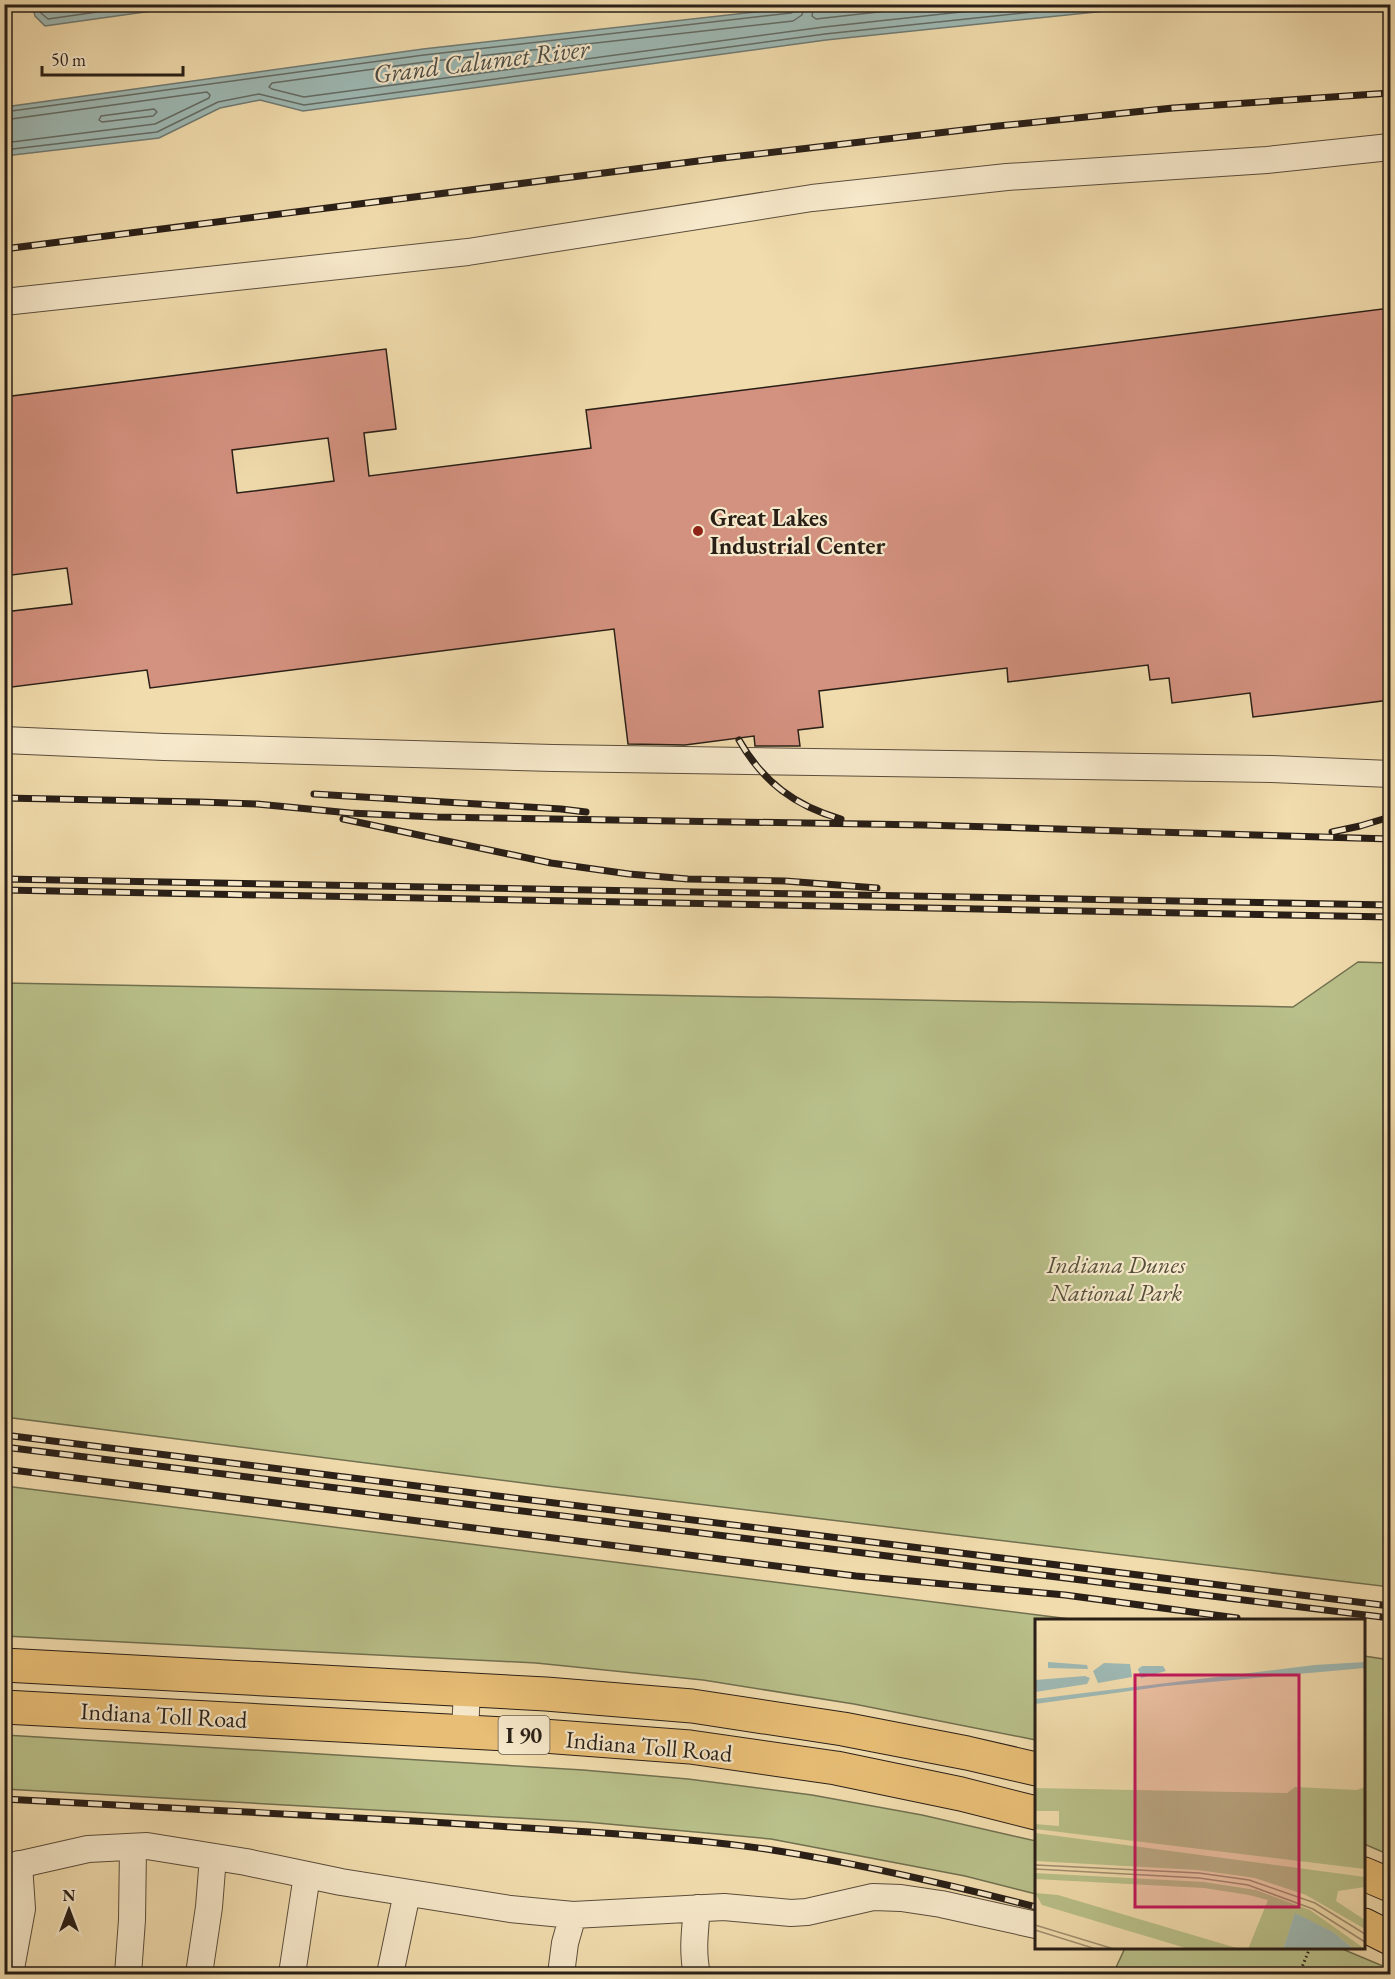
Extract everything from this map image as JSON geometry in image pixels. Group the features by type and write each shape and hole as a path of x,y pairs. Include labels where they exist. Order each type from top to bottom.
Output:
{"highway":[{"name":"Indiana Toll Road","path":"4,1665 467,1690 692,1706 843,1729 1035,1769"},
{"name":"Indiana Toll Road","path":"4,1707 566,1738 713,1750 836,1768 961,1794 1035,1813"},
{"path":"1365,1874 1390,1885"},
{"path":"1365,1926 1390,1938"}],"lane":[{"path":"4,302 468,252 812,198 1007,177 1267,160 1390,147"},
{"path":"4,740 553,758 1261,768 1390,774"},
{"path":"465,1732 467,1690"},
{"path":"128,1974 132,1920 133,1846"},
{"path":"10,1974 22,1909 12,1866 88,1849 133,1846 147,1846 213,1857 407,1893 510,1909 573,1915 724,1907 799,1913 873,1898 902,1898 941,1904 1035,1925"},
{"path":"199,1974 209,1907 213,1857"},
{"path":"292,1974 307,1875"},
{"path":"390,1974 407,1893"},
{"path":"697,1974 694,1963 694,1939 698,1908"},
{"path":"561,1974 565,1943 573,1915"}],"path":[{"path":"1299,1974 1309,1949"}],"green space":[{"name":"Indiana Dunes National Park","path":"1358,962 1390,963 1390,1587 547,1486 5,1417 5,983 1293,1007"},
{"path":"5,1486 1070,1619 1035,1619 1035,1740 854,1704 703,1680 536,1663 5,1636"},
{"path":"1365,1656 1390,1660 1390,1855 1365,1844"},
{"path":"5,1735 583,1770 688,1779 812,1795 922,1815 1035,1841 1035,1894 965,1876 771,1839 586,1822 5,1789"},
{"path":"1125,1949 1342,1949 1390,1969 1390,1974 1113,1974"}],"water":[{"path":"32,4 195,5 45,26 35,16"},
{"name":"Grand Calumet River","path":"817,5 1164,5 826,40 303,111 260,100 220,108 159,138 5,156 5,107 423,49"}],"building":[{"name":"Great Lakes Industrial Center","path":"1390,308 1390,700 1253,717 1250,693 1172,703 1169,678 1150,680 1148,665 1008,682 1007,668 819,691 823,727 798,730 800,746 755,746 754,736 685,745 628,744 614,629 150,688 147,670 4,688 4,612 72,604 67,568 4,576 4,397 386,349 396,429 364,433 369,476 591,448 586,410","holes":["328,438 334,481 237,493 232,450"]}],"railway":[{"path":"4,249 714,159 998,126 1173,108 1390,93"},
{"path":"739,740 759,768 782,790 809,807 841,819"},
{"path":"314,794 586,812"},
{"path":"4,798 257,804 350,813 436,817 924,825 1390,839"},
{"path":"1332,832 1390,817"},
{"path":"343,819 551,863 629,874 688,879 785,881 877,888"},
{"path":"4,879 1390,905"},
{"path":"4,890 1390,917"},
{"path":"4,1435 1390,1606"},
{"path":"4,1447 1390,1618"},
{"path":"4,1469 856,1576 1065,1595 1237,1618"},
{"path":"4,1799 420,1821 695,1841 766,1849 868,1867 1035,1907"}],"place":[{"name":"Great Lakes Industrial Center","path":"698,531"}]}
